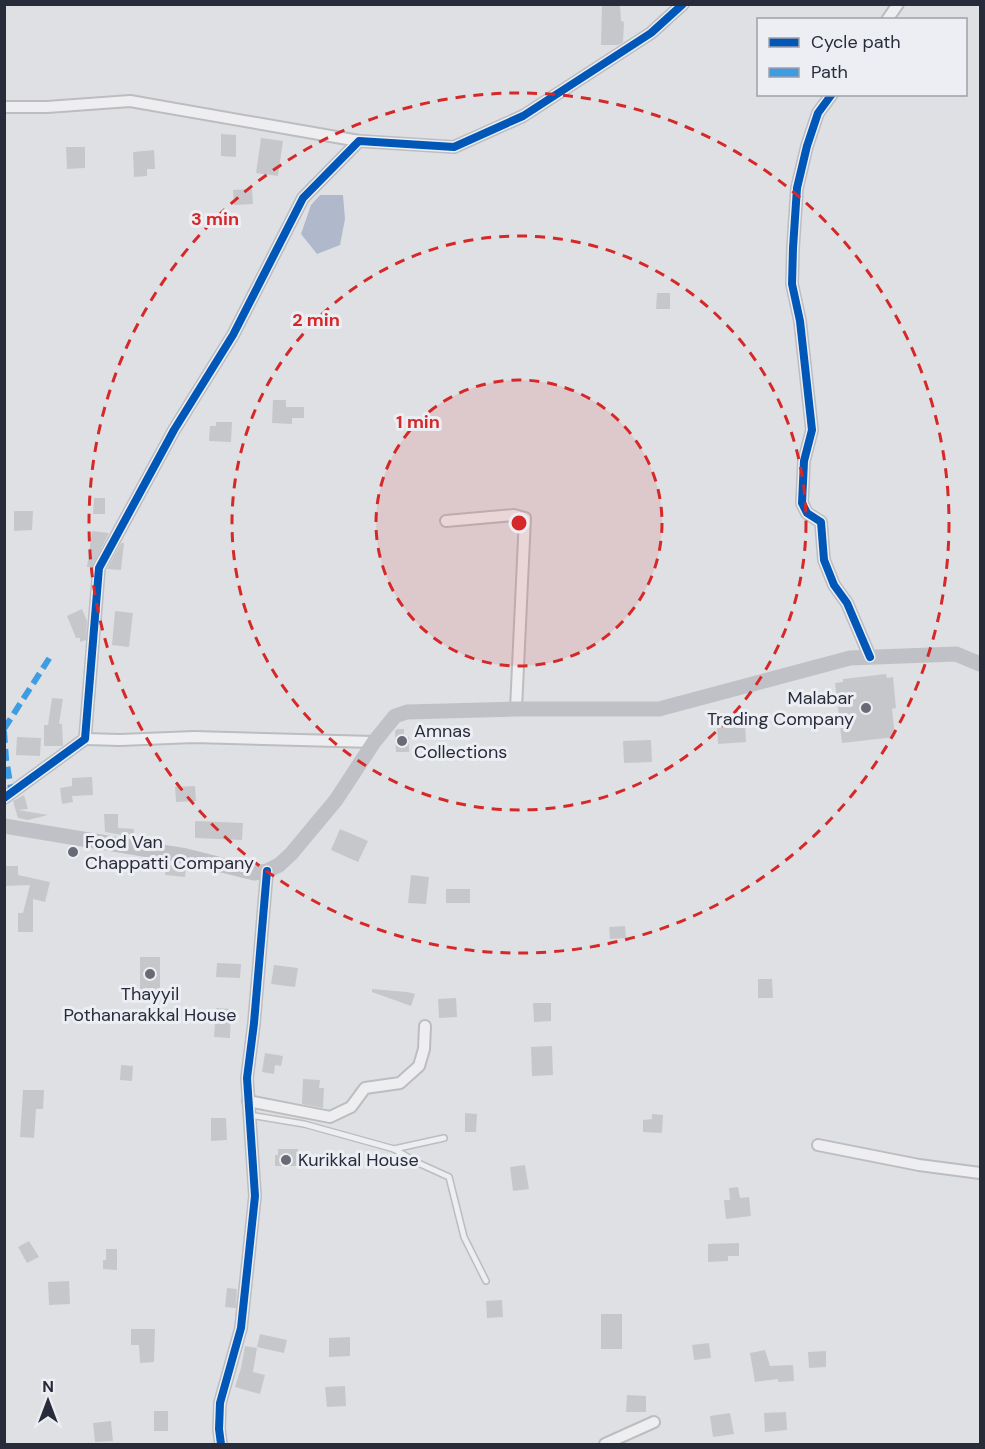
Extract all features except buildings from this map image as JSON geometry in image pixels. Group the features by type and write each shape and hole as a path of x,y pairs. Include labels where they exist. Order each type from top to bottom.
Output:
{"main road":[{"path":"4,826 186,856 254,873 267,871 291,855 336,800 374,742 395,716 407,712 659,709 850,658 956,654 981,664"}],"street":[{"path":"4,107 47,107 130,101 359,141 454,147 524,116 651,33 683,4"},
{"path":"888,18 898,4"},
{"path":"831,96 818,113 814,124 796,200 792,284 800,321 812,430 804,461 802,503 807,513 821,522 824,560 834,585 847,603 870,657"},
{"path":"86,739 99,568 174,430 233,335 303,198 359,141"},
{"path":"446,521 514,514 525,518 516,709"},
{"path":"4,798 86,739 194,737 374,742"},
{"path":"221,1444 220,1403 241,1328 255,1196 247,1078 267,871"},
{"path":"248,1101 330,1117 351,1107 365,1088 399,1083 418,1066 424,1049 425,1026"},
{"path":"818,1145 919,1165 981,1173"},
{"path":"605,1444 654,1422"}],"lane":[{"path":"249,1115 304,1124 394,1149 449,1177 464,1237 486,1281"},
{"path":"394,1149 444,1138"}],"water":[{"path":"320,195 343,195 345,219 340,245 317,254 301,234 311,205"}],"marked path":[{"path":"4,729 52,654"},
{"path":"4,731 12,794"}],"cycle path":[{"path":"4,798 85,739 99,568 174,430 233,335 303,198 359,141 454,147 523,116 651,33 683,4"},
{"path":"831,96 818,113 797,188 792,284 800,321 812,430 804,461 802,503 807,513 821,522 824,560 834,585 847,603 870,657"},
{"path":"221,1444 220,1403 241,1328 255,1196 247,1078 267,871"}],"place":[{"name":"Malabar Trading Company","path":"866,708"},
{"name":"Amnas Collections","path":"402,741"},
{"name":"Food Van Chappatti Company","path":"73,852"},
{"name":"Thayyil Pothanarakkal House","path":"150,974"},
{"name":"Kurikkal House","path":"286,1160"}]}
